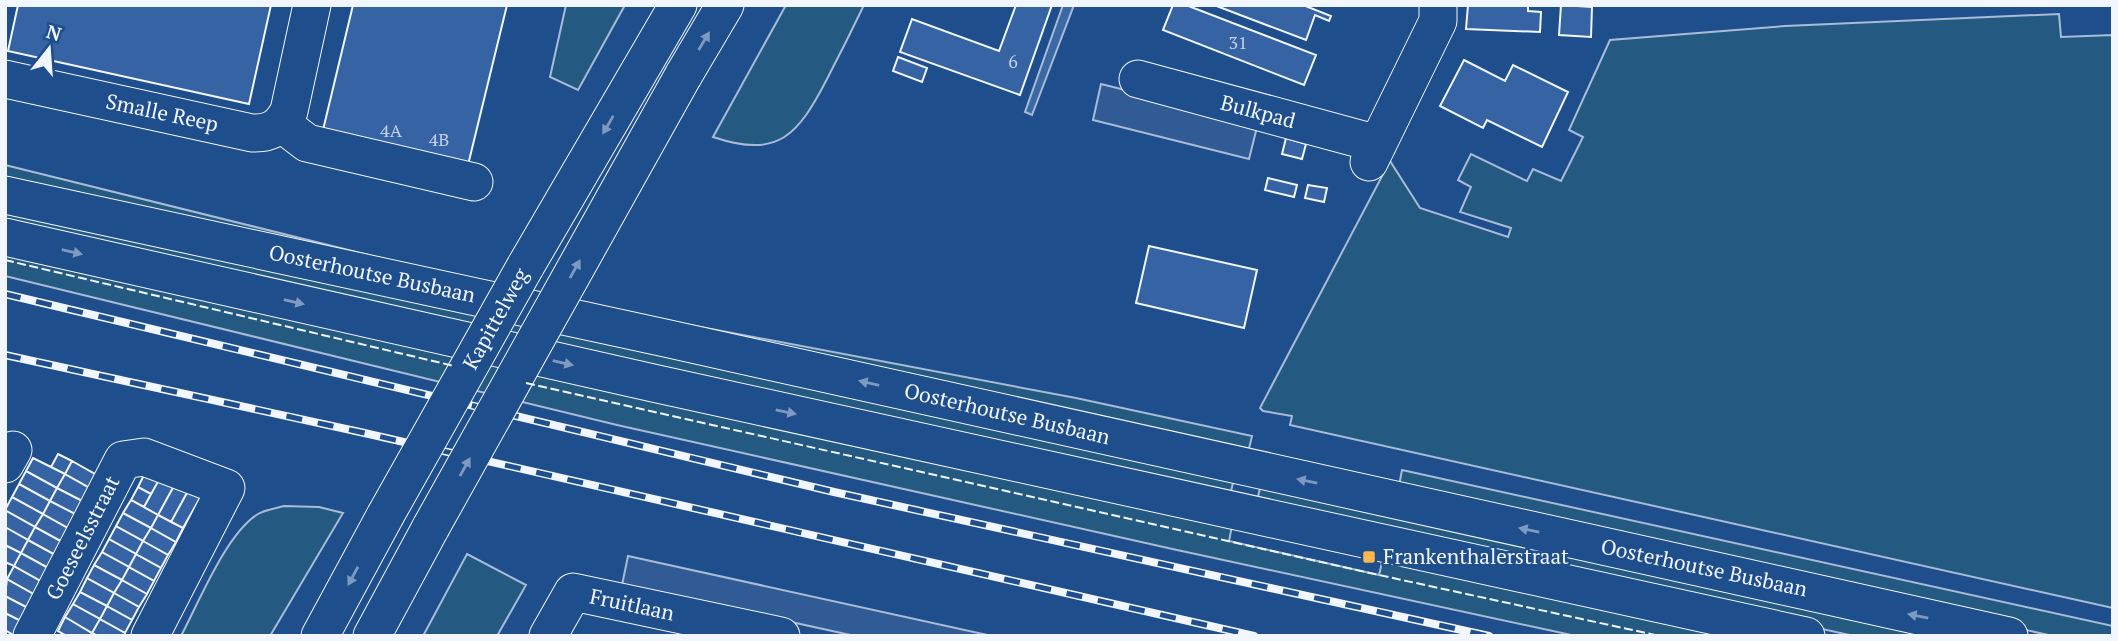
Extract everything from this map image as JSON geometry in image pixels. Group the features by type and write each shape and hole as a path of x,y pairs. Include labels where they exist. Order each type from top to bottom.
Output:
{"street":[{"path":"312,5 291,104 279,126 307,144 474,182"},
{"name":"Kapittelweg","path":"320,636 525,267 678,5"},
{"path":"372,636 725,5"},
{"name":"Bulkpad","path":"1138,79 1374,153 1438,21 1438,5"},
{"name":"Smalle Reep","path":"5,79 252,133 261,133 279,126"},
{"name":"Oosterhoutse Busbaan","path":"5,195 651,335 2009,636"},
{"name":"Oosterhoutse Busbaan","path":"5,237 667,386 1806,636"},
{"name":"Goeseelsstraat","path":"32,636 123,460 144,457 226,488 150,636"},
{"name":"Fruitlaan","path":"548,636 573,593 781,636"}],"shaded area":[{"path":"566,5 625,5 578,90 550,77"},
{"path":"786,5 864,5 816,98 796,128 770,143 755,145 713,137"},
{"path":"1063,5 1074,5 1032,115 1025,112"},
{"path":"2059,14 2061,37 2113,35 2113,608 1290,425 1292,416 1263,411 1260,408 1390,161 1420,208 1508,237 1511,228 1460,212 1471,187 1458,180 1471,154 1527,181 1533,169 1561,181 1583,137 1569,130 1610,40 1785,26"},
{"path":"1101,84 1258,123 1249,159 1093,120"},
{"path":"5,165 409,265 611,310 1076,398 1252,436 1247,457 5,186"},
{"path":"5,204 1235,474 1229,500 5,227"},
{"path":"5,247 1233,521 1229,541 1379,575 1384,554 1761,636 1576,636 1177,550 617,425 5,276"},
{"path":"1402,470 2113,626 2113,636 2053,636 1398,491"},
{"path":"1262,480 1969,636 1854,636 1256,505"},
{"path":"284,506 319,507 343,513 270,636 181,636 214,570 235,537 258,514"},
{"path":"467,554 526,585 497,636 423,636"},
{"path":"628,556 992,636 855,636 622,585"}],"building":[{"path":"18,5 271,5 249,104 8,51"},
{"path":"353,5 507,5 468,165 323,130"},
{"path":"1016,5 1052,5 1020,95 900,52 912,19 999,51"},
{"path":"1173,5 1186,5 1316,55 1304,85 1163,30"},
{"path":"1214,5 1303,5 1331,16 1329,21 1315,15 1306,40"},
{"path":"1468,5 1528,5 1528,11 1541,12 1540,32 1466,29"},
{"path":"1561,5 1592,7 1591,37 1559,35"},
{"path":"898,57 927,68 922,82 893,71"},
{"path":"1464,60 1505,81 1513,65 1568,92 1542,147 1487,120 1483,128 1440,106"},
{"path":"1286,138 1306,144 1302,159 1282,154"},
{"path":"1268,178 1297,185 1294,197 1265,190"},
{"path":"1308,185 1327,188 1324,202 1305,198"},
{"path":"1149,246 1257,270 1244,328 1136,303"},
{"path":"58,454 72,461 65,474 51,467"},
{"path":"33,458 65,474 57,488 26,471"},
{"path":"72,461 102,478 95,491 65,474"},
{"path":"26,471 57,488 50,501 19,484"},
{"path":"145,473 159,480 151,494 138,487"},
{"path":"65,474 95,491 88,504 57,488"},
{"path":"161,476 175,484 158,515 144,507"},
{"path":"19,484 50,501 43,514 12,497"},
{"path":"175,484 188,491 171,522 158,515"},
{"path":"138,487 151,494 144,507 131,500"},
{"path":"57,488 88,504 81,517 50,501"},
{"path":"188,491 200,498 183,528 171,522"},
{"path":"12,497 43,514 35,527 5,510"},
{"path":"131,500 158,515 151,528 123,513"},
{"path":"50,501 81,517 73,531 43,514"},
{"path":"5,510 35,527 28,540 5,527"},
{"path":"123,513 151,528 143,541 116,526"},
{"path":"43,514 73,531 66,544 35,527"},
{"path":"158,515 183,528 176,542 151,528"},
{"path":"116,526 143,541 136,554 109,539"},
{"path":"5,527 28,540 21,553 5,545"},
{"path":"35,527 66,544 59,557 28,540"},
{"path":"151,528 176,542 168,555 143,541"},
{"path":"109,539 136,554 129,567 102,552"},
{"path":"28,540 59,557 52,570 21,553"},
{"path":"143,541 168,555 161,568 136,554"},
{"path":"5,545 21,553 14,566 5,562"},
{"path":"102,552 129,567 122,580 94,565"},
{"path":"21,553 52,570 44,583 14,566"},
{"path":"136,554 161,568 154,581 129,567"},
{"path":"94,565 122,580 114,593 87,578"},
{"path":"14,566 44,583 37,596 7,579"},
{"path":"129,567 154,581 147,594 122,580"},
{"path":"87,578 114,593 107,606 80,592"},
{"path":"7,579 37,596 30,609 5,596"},
{"path":"122,580 147,594 139,607 114,593"},
{"path":"80,592 107,606 100,619 73,604"},
{"path":"114,593 139,607 132,620 107,606"},
{"path":"5,596 30,609 23,622 5,613"},
{"path":"73,604 100,619 92,633 65,617"},
{"path":"107,606 132,620 125,633 100,619"},
{"path":"5,613 23,622 15,636 5,630"},
{"path":"65,617 92,633 90,636 67,636 58,631"},
{"path":"100,619 125,633 124,636 98,636 92,633"}],"railway":[{"path":"5,294 834,492 1489,636"},
{"path":"5,355 360,432 1254,636"}],"fence":[{"path":"5,260 454,366"},
{"path":"526,383 1660,636"}],"place":[{"name":"Frankenthalerstraat","path":"1369,557"}]}
